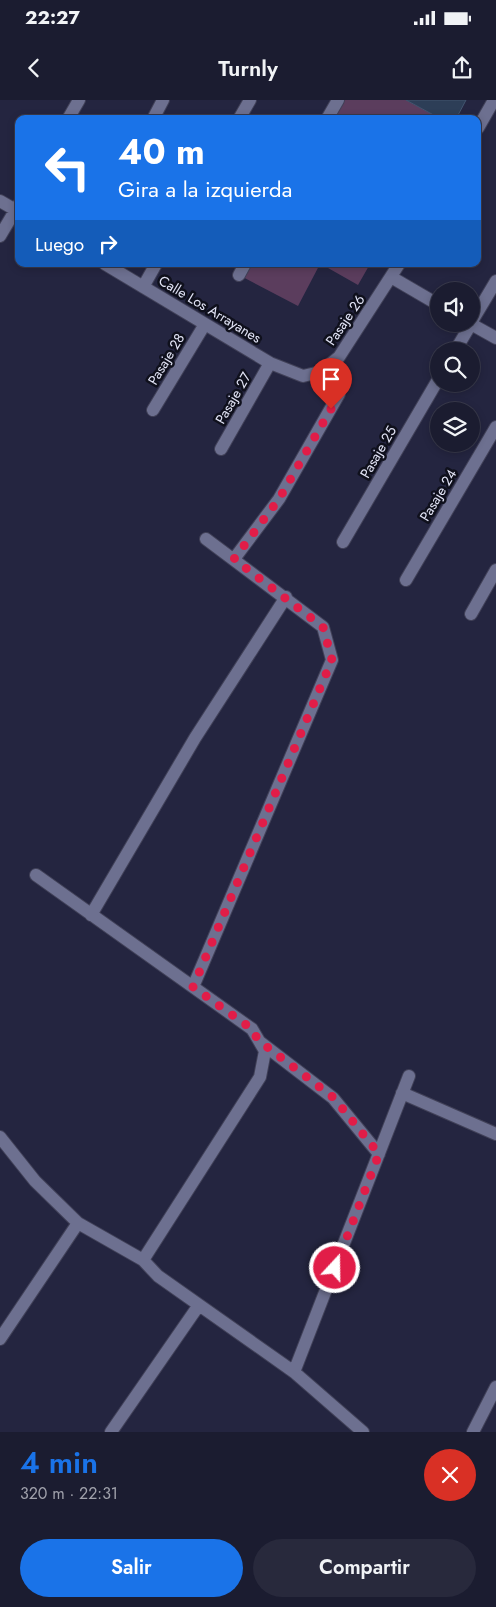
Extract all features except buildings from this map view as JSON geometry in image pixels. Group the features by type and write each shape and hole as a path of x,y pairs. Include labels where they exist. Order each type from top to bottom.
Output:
{"street":[{"path":"70,115 79,100"},
{"path":"154,115 163,100"},
{"path":"241,115 250,100"},
{"path":"329,115 338,100"},
{"path":"481,123 494,100"},
{"path":"0,201 15,208"},
{"path":"0,236 15,214"},
{"name":"Calle Los Arrayanes","path":"110,267 270,363 303,376"},
{"path":"143,287 154,267"},
{"name":"Pasaje 26","path":"303,376 320,372 339,357 397,267"},
{"path":"391,277 430,300"},
{"path":"480,308 496,281"},
{"name":"Pasaje 28","path":"154,410 205,324"},
{"path":"480,328 496,338"},
{"name":"Pasaje 27","path":"221,449 270,363"},
{"name":"Pasaje 25","path":"343,542 431,392"},
{"path":"234,559 279,499 340,394"},
{"name":"Pasaje 24","path":"406,580 496,427"},
{"path":"193,987 332,660 323,627 286,597 206,539"},
{"path":"471,614 496,570"},
{"path":"91,915 195,738 286,597"},
{"path":"36,875 252,1029 265,1051 260,1077 143,1260"},
{"path":"258,1040 334,1098 379,1154"},
{"path":"294,1372 409,1076"},
{"path":"402,1093 496,1134"},
{"path":"0,1137 35,1181 78,1223 143,1260 158,1276 294,1372 363,1432"},
{"path":"0,1339 78,1223"},
{"path":"111,1432 199,1305"},
{"path":"472,1432 496,1386"}],"shaded area":[{"path":"338,100 406,100 434,115 329,115"},
{"path":"243,267 318,267 298,306 239,275"},
{"path":"326,267 368,267 358,285"}],"route":[{"path":"331,409 279,499 234,559 323,627 332,660 193,987 252,1029 258,1040 334,1098 379,1154 335,1268"}]}
